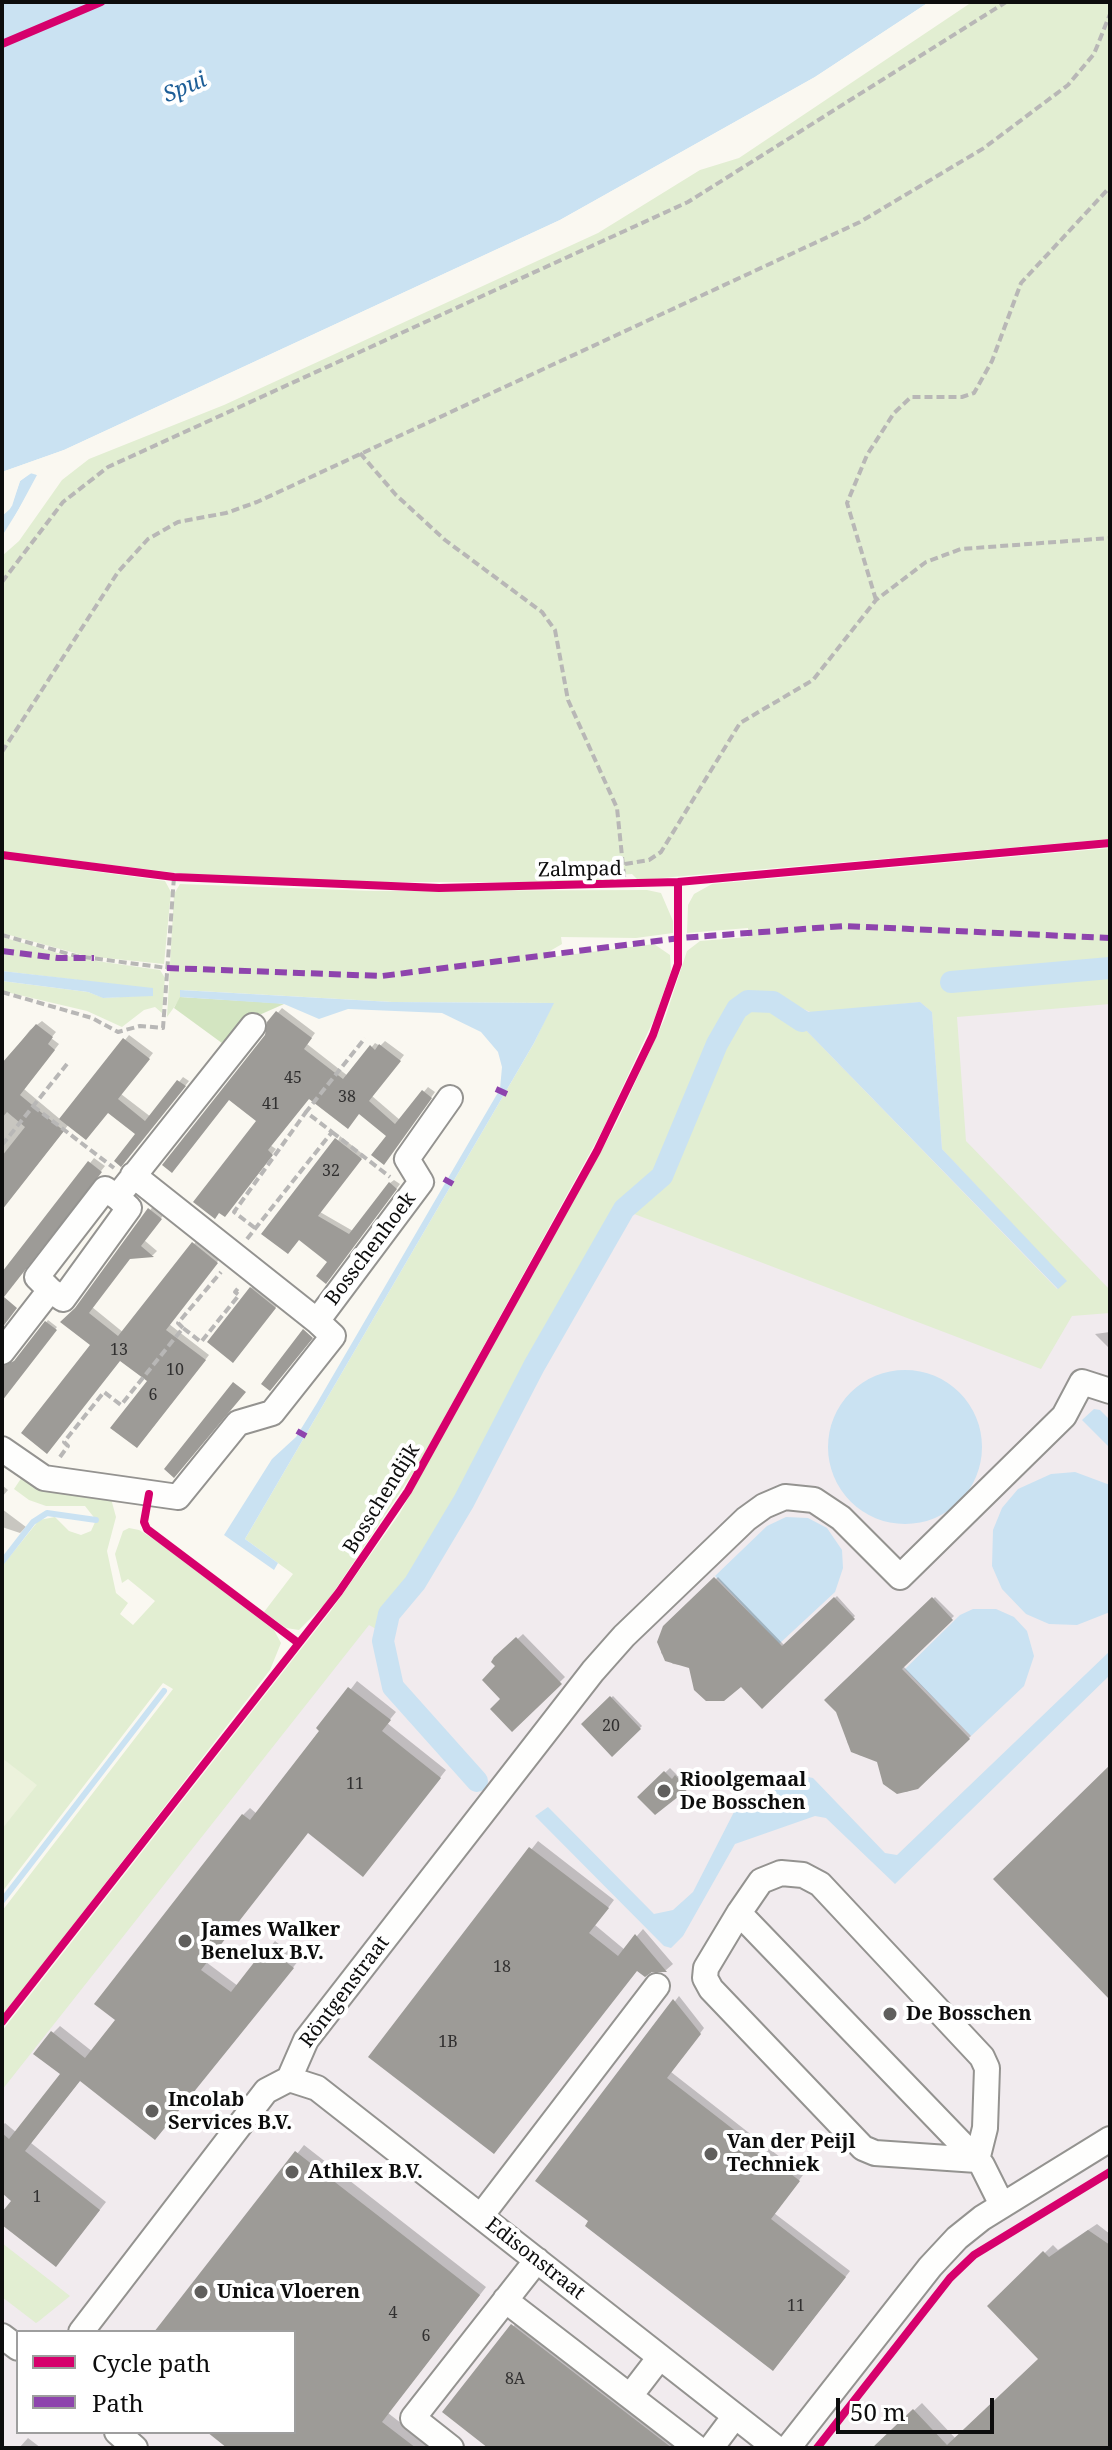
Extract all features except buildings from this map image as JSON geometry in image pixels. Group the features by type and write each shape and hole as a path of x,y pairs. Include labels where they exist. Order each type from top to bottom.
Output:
{"street":[{"path":"2,1352 50,1290 63,1299 129,1208 126,1183 253,1026"},
{"name":"Bosschenhoek","path":"317,1321 421,1182 407,1159 450,1098"},
{"name":"Bosschenhoek","path":"2,1449 44,1478 178,1497 238,1423 272,1413 333,1336 317,1321 228,1263 126,1183"},
{"name":"Röntgenstraat","path":"289,2079 306,2040 611,1650 764,1506 795,1497 823,1504 900,1577 1064,1416 1082,1382 1110,1391"},
{"path":"781,1873 812,1879 832,1895 985,2063 985,2128 977,2160 868,2150 707,1983 709,1963 761,1881 781,1873"},
{"path":"739,1913 977,2160 1002,2205"},
{"path":"481,2216 657,1986"},
{"path":"83,2330 266,2091 289,2079"},
{"name":"Edisonstraat","path":"289,2079 317,2088 776,2448"},
{"path":"788,2448 930,2267 966,2230 1002,2205 1107,2147"},
{"path":"451,2448 413,2418 537,2260"},
{"path":"505,2300 697,2448"},
{"path":"630,2396 660,2357"},
{"path":"711,2448 735,2416"},
{"path":"119,2434 135,2448"}],"path":[{"path":"2,582 63,502 96,474 688,202 1006,2"},
{"path":"2,752 112,579 148,539 185,519 248,506 836,234 947,171 1078,76 1094,54 1110,14"},
{"path":"876,600 847,503 867,455 894,413 911,397 962,397 974,393 992,361 1021,283 1110,187"},
{"path":"360,453 396,495 460,554 529,602 549,621 561,648 568,700 617,808 625,885"},
{"path":"625,864 649,860 661,852 740,723 813,680 876,600 926,562 949,551 1110,538"},
{"path":"160,876 187,878"},
{"path":"2,992 92,1018 118,1032 140,1026 163,1028 174,877"},
{"path":"2,935 76,956 167,968"},
{"path":"255,1228 234,1212 306,1112 365,1038"},
{"path":"2,1145 67,1064"},
{"path":"33,1106 126,1183"},
{"path":"306,1112 412,1194"},
{"path":"228,1263 241,1284 235,1292 239,1295 201,1342 178,1323 332,1132"},
{"path":"44,1478 68,1446 64,1442 104,1392 121,1405 183,1328"}],"shaded area":[{"name":"De Bosschen","path":"1110,984 1110,2448 2,2448 2,2070 365,1613 747,1008"}],"green space":[{"path":"972,2 1110,2 1110,839 638,880 632,874 618,875 612,882 334,882 203,876 2,852 2,556 19,541 62,480 89,459 224,405 598,233 700,170 739,158"},
{"path":"1110,848 1110,1004 957,1017 966,1141 1110,1290 1110,1313 1072,1316 1041,1369 629,1212 659,1191 676,1167 733,1023 747,1006 764,1003 801,1025 1057,1289 1066,1281 942,1149 932,1012 920,1002 813,1013 773,996 758,994 739,1000 720,1026 659,1170 623,1203 416,1565 389,1603 376,1629 369,1625 2,2090 2,2031 330,1612 400,1513 616,1124 665,1018 687,951 700,941 748,937 748,928 687,933 688,905 694,894 712,884"},
{"path":"2,859 165,881 171,892 164,964 86,956 2,933"},
{"path":"180,884 374,891 647,890 661,893 673,921 673,933 636,938 561,937 562,944 550,951 551,957 654,944 670,955 671,971 655,1017 602,1131 417,1467 327,1602 299,1630 286,1628 264,1612 293,1574 245,1539 534,1043 553,1003 392,1002 181,990 180,999 167,1017 174,894"},
{"path":"2,937 75,958 160,970 165,978 162,1013 155,1007 144,1010 122,1027 87,1011 2,991 2,981 88,992 104,998 153,995 153,989 2,971"},
{"path":"180,997 284,1004 248,1020 226,1046 174,1008"},
{"path":"24,1474 110,1495 116,1517 107,1551 116,1593 128,1603 120,1614 133,1625 155,1601 128,1579 122,1583 115,1554 123,1531 129,1528 157,1541 274,1630 281,1643 270,1670 2,2017 2,1911 173,1689 163,1683 2,1892 2,1566 39,1520 55,1517 69,1531 81,1535 91,1531 96,1520 85,1506 46,1506 29,1500 14,1489"},
{"path":"2,1758 37,1785 2,1829"},
{"path":"2,2243 70,2296 36,2323 2,2297"}],"water":[{"name":"Spui","path":"2,2 929,2 815,77 560,220 64,450 2,472"},
{"path":"30,473 37,475 37,480 2,536 2,516 10,509 20,481"},
{"path":"2,971 153,988 153,996 103,998 88,992 2,981"},
{"path":"180,990 392,1002 554,1003 534,1043 245,1539 278,1563 274,1570 224,1535 272,1459 296,1437 317,1403 500,1089 502,1067 498,1052 481,1032 442,1013 348,1009 319,1019 284,1004 180,997"},
{"path":"784,1000 807,1012 920,1002 932,1012 942,1149 1067,1281 1058,1289 801,1025 777,1009"},
{"path":"905,1370 934,1376 959,1393 976,1418 982,1447 976,1476 959,1501 934,1518 905,1524 876,1518 851,1501 834,1476 828,1447 834,1418 851,1393 876,1376"},
{"path":"1094,1409 1100,1410 1110,1420 1110,1448 1082,1420"},
{"path":"1075,1472 1110,1485 1110,1612 1077,1625 1049,1624 1026,1614 1002,1589 992,1566 993,1530 1002,1508 1018,1489 1051,1474"},
{"path":"786,1517 808,1518 827,1528 842,1550 843,1568 835,1592 779,1644 715,1576 767,1526"},
{"path":"973,1609 996,1609 1014,1617 1027,1631 1034,1656 1024,1686 971,1736 905,1669 960,1615"},
{"path":"1110,1651 1110,1675 895,1884 826,1818 815,1816 735,1844 683,1936 671,1948 664,1946 535,1816 548,1807 654,1914 673,1910 693,1892 735,1810 747,1801 808,1777 813,1778 885,1853 897,1855"}],"pier":[{"path":"933,2 817,80 562,223 65,453 2,476 2,472 64,450 560,220 815,77"},
{"path":"33,468 41,473 41,481 2,540 37,475 33,472 20,481 12,506 2,516 14,483 19,475"}],"waterway":[{"path":"951,982 1110,968"},
{"path":"477,1781 393,1687 383,1641 389,1614 415,1583 464,1501 534,1366 624,1209 662,1176 717,1044 737,1009 748,1001 773,1002 802,1021"},
{"path":"2,1562 33,1522 47,1513 96,1520"},
{"path":"2,1901 164,1691"}],"ferry route":[{"path":"2,44 101,2"}],"marked path":[{"path":"167,968 382,976 680,938 844,926 1110,938"},
{"path":"2,951 58,958 94,958"},
{"path":"496,1089 507,1094"},
{"path":"444,1179 453,1184"},
{"path":"297,1431 306,1436"}],"cycle path":[{"path":"2,44 101,2"},
{"name":"Zalmpad","path":"2,855 174,877 439,888 678,882 1110,843"},
{"name":"Bosschendijk","path":"2,2022 339,1592 408,1491 597,1151 653,1035 678,964 678,882"},
{"path":"149,1494 144,1522 147,1529 297,1642"},
{"path":"817,2448 950,2278 974,2255 1110,2172"}],"place":[{"name":"Rioolgemaal De Bosschen","path":"664,1791"},
{"name":"James Walker Benelux B.V.","path":"185,1941"},
{"name":"De Bosschen","path":"890,2014"},
{"name":"Incolab Services B.V.","path":"152,2111"},
{"name":"Van der Peijl Techniek","path":"711,2154"},
{"name":"Athilex B.V.","path":"292,2172"},
{"name":"Unica Vloeren","path":"201,2292"}]}
